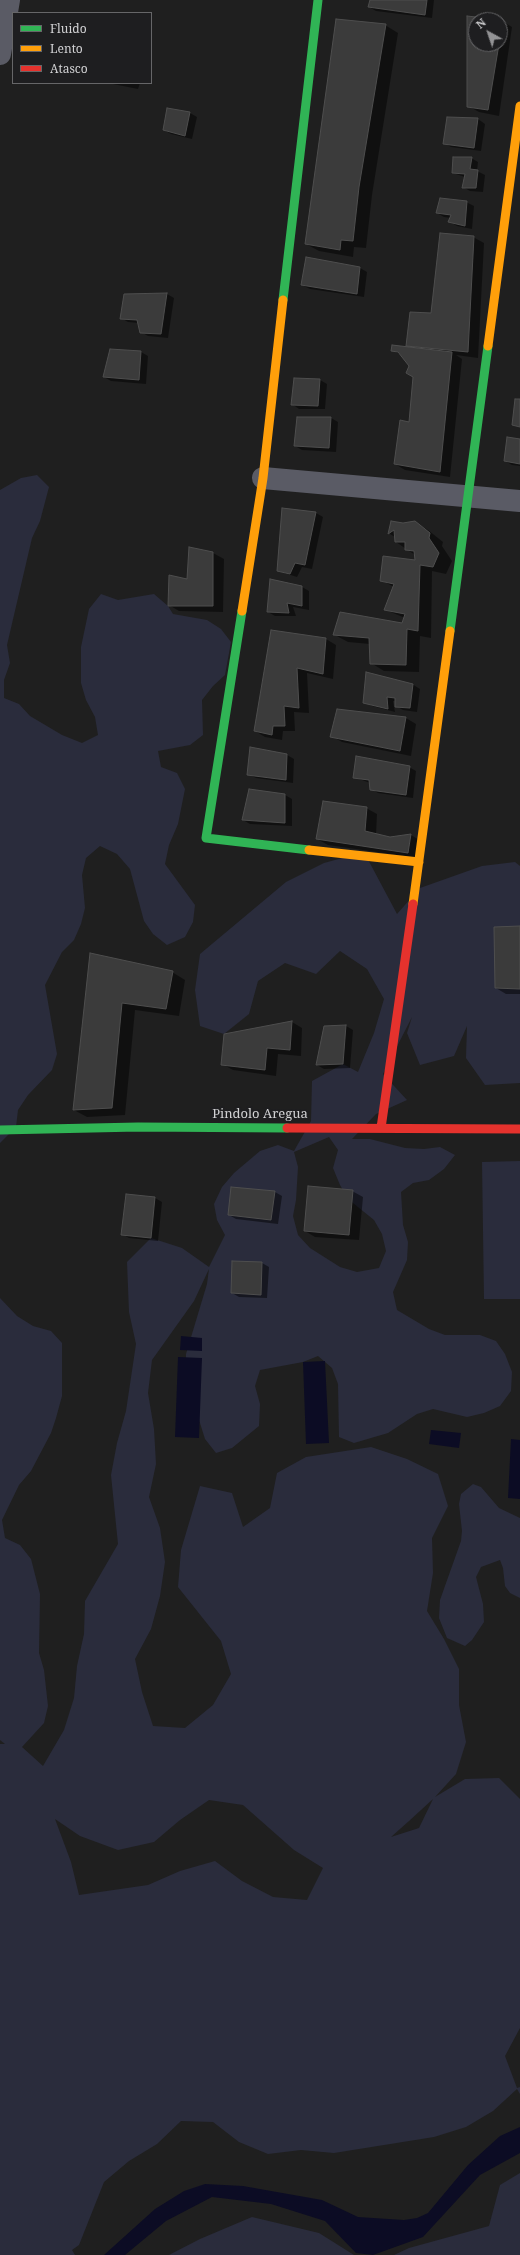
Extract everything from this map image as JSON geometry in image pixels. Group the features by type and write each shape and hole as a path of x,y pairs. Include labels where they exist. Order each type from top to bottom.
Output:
{"street":[{"path":"0,54 9,0"},
{"path":"318,0 263,478 206,838 419,862"},
{"path":"381,1128 419,862 520,106"},
{"path":"263,478 520,501"},
{"name":"Pindolo Aregua","path":"0,1130 138,1127 520,1129"}],"shaded area":[{"path":"37,475 49,487 40,521 32,538 7,645 10,663 4,680 4,698 19,704 30,716 62,735 82,743 98,735 95,717 86,700 81,683 81,647 89,609 101,594 118,600 154,594 168,606 173,614 207,620 221,629 231,642 225,675 213,686 202,700 203,735 190,745 158,751 161,767 177,773 185,789 178,824 169,845 165,864 195,905 193,922 185,937 167,945 153,934 144,921 130,869 117,854 100,846 86,858 82,875 85,908 81,924 74,940 62,952 45,985 57,1054 52,1070 28,1095 18,1110 16,1127 0,1143 0,490 21,478"},
{"path":"364,852 397,914 420,888 482,866 515,862 520,866 520,1083 485,1085 466,1058 467,1026 454,1056 420,1065 407,1033 412,1017 383,1074 407,1100 376,1114 352,1139 370,1139 405,1148 424,1149 440,1147 455,1155 444,1169 429,1180 413,1183 401,1192 403,1225 408,1242 407,1260 393,1292 397,1310 429,1329 445,1335 480,1335 496,1341 505,1354 512,1372 511,1391 500,1406 484,1413 467,1417 433,1409 417,1414 388,1433 354,1443 339,1437 338,1384 332,1368 318,1356 303,1362 260,1370 255,1386 260,1404 259,1426 232,1448 216,1453 205,1439 189,1388 186,1371 186,1354 207,1284 209,1269 194,1301 152,1360 148,1393 154,1429 156,1464 149,1497 160,1528 165,1562 160,1596 151,1629 135,1659 142,1692 153,1726 185,1728 213,1705 231,1674 221,1641 178,1587 181,1550 200,1486 232,1493 243,1527 270,1508 277,1473 306,1457 371,1447 407,1459 438,1474 448,1506 432,1538 433,1573 427,1611 444,1639 459,1669 459,1705 466,1742 456,1774 435,1797 465,1779 499,1778 520,1799 520,2028 505,2056 517,2088 520,2087 520,2094 517,2089 493,2111 466,2127 434,2137 334,2153 301,2150 268,2154 239,2142 213,2122 181,2121 157,2144 129,2161 104,2182 79,2245 72,2250 75,2255 0,2255 0,1744 5,1744 0,1740 0,1298 17,1316 33,1326 51,1331 62,1343 62,1396 51,1433 31,1471 19,1485 2,1520 5,1538 20,1545 31,1559 40,1594 39,1653 44,1670 48,1706 44,1723 22,1747 43,1766 64,1730 74,1698 77,1666 84,1634 85,1601 118,1544 111,1475 117,1443 126,1411 136,1344 129,1312 127,1262 151,1238 182,1248 209,1267 225,1235 217,1220 214,1204 222,1187 234,1173 260,1151 278,1145 294,1151 311,1121 312,1081 343,1064 358,1072 374,1033 384,999 367,969 340,951 316,974 285,963 258,981 249,1014 224,1034 200,1026 195,990 200,954 286,882 324,863","holes":["329,1137 338,1150 333,1168 340,1185 348,1199 374,1220 382,1234 386,1251 379,1268 357,1272 340,1267 310,1248 298,1235 293,1216 296,1200 298,1167 294,1152","433,1799 419,1828 391,1837","209,1800 243,1805 294,1850 323,1868 307,1900 273,1897 242,1881 215,1861 180,1871 148,1885 79,1895 71,1862 55,1819 80,1836 118,1850 154,1842 180,1820"]},
{"path":"520,1161 520,1299 484,1299 482,1162"},
{"path":"181,1336 202,1338 202,1351 180,1350"},
{"path":"178,1357 202,1358 199,1438 175,1437"},
{"path":"325,1361 329,1443 306,1444 303,1362"},
{"path":"431,1430 461,1433 459,1448 429,1444"},
{"path":"511,1439 520,1440 520,1499 508,1498"},
{"path":"473,1484 481,1487 499,1508 520,1518 520,1598 510,1593 505,1586 503,1568 500,1560 481,1567 476,1577 483,1604 484,1622 472,1640 465,1646 447,1638 439,1618 440,1600 461,1541 462,1531 459,1504 461,1494"},
{"path":"520,2127 520,2153 480,2175 423,2237 373,2255 356,2253 325,2221 271,2204 212,2197 166,2221 125,2255 104,2255 155,2209 184,2191 205,2184 243,2186 322,2200 358,2217 404,2220 417,2218 428,2213 468,2165 500,2136"},
{"path":"520,2173 520,2255 394,2255 409,2248 489,2226 500,2185"},
{"path":"252,2217 319,2233 354,2255 169,2255 200,2239"}],"building":[{"path":"370,0 427,0 425,15 368,7"},
{"path":"467,16 468,52 498,52 488,110 467,107"},
{"path":"336,19 386,24 359,187 353,241 341,240 340,250 305,244"},
{"path":"167,108 190,112 185,136 163,130"},
{"path":"447,117 478,118 474,148 443,144"},
{"path":"453,157 472,157 470,169 478,170 476,188 462,188 465,174 452,173"},
{"path":"440,198 467,201 465,226 448,222 451,215 436,213"},
{"path":"440,233 474,236 468,352 406,346 410,312 431,313"},
{"path":"306,257 360,267 357,294 301,285"},
{"path":"167,293 161,334 140,333 137,320 120,319 124,294"},
{"path":"392,345 452,352 440,472 394,464 400,420 409,422 413,377 406,373 409,366 398,352 391,351"},
{"path":"110,349 141,351 139,380 103,377"},
{"path":"294,378 320,379 318,406 291,405"},
{"path":"515,399 520,399 520,427 512,425"},
{"path":"297,417 331,417 329,448 294,446"},
{"path":"507,437 520,439 520,464 504,461"},
{"path":"282,508 316,512 305,565 295,563 290,574 277,571"},
{"path":"391,521 403,523 415,521 430,533 429,538 439,553 433,567 420,565 418,631 407,629 406,665 370,664 369,638 333,635 340,612 402,623 405,614 384,610 394,584 380,581 383,556 415,560 414,551 405,550 405,542 395,542 394,530 388,534"},
{"path":"189,547 213,552 213,606 168,606 169,575 187,579"},
{"path":"270,579 302,586 302,606 287,603 289,613 267,612"},
{"path":"271,630 326,638 323,674 297,668 299,708 284,706 285,726 273,726 272,735 254,731"},
{"path":"366,672 413,684 410,708 395,707 395,698 387,697 388,709 363,703"},
{"path":"337,709 406,717 400,751 330,737"},
{"path":"250,747 287,754 286,780 247,775"},
{"path":"356,756 410,766 406,795 370,790 369,780 353,778"},
{"path":"249,789 285,794 285,823 242,820"},
{"path":"323,801 367,807 365,831 390,837 411,834 408,853 316,839"},
{"path":"520,926 520,989 495,988 494,927"},
{"path":"90,953 173,971 166,1009 122,1003 112,1108 73,1110"},
{"path":"292,1021 290,1050 267,1048 265,1070 221,1065 224,1034"},
{"path":"346,1025 343,1064 316,1065 324,1026"},
{"path":"308,1186 353,1190 349,1235 304,1231"},
{"path":"231,1187 275,1191 271,1220 228,1215"},
{"path":"126,1194 155,1197 151,1238 121,1235"},
{"path":"232,1261 262,1262 261,1295 231,1293"}],"traffic: fast":[{"path":"283,300 318,0"},
{"path":"450,631 488,346"},
{"path":"242,611 206,838 309,850"},
{"path":"0,1130 138,1127 287,1128"}],"traffic: slow":[{"path":"488,346 520,106"},
{"path":"242,611 263,478 283,300"},
{"path":"413,904 450,631"},
{"path":"309,850 419,862"}],"traffic: jam":[{"path":"381,1128 413,904"},
{"path":"287,1128 520,1129"}]}
